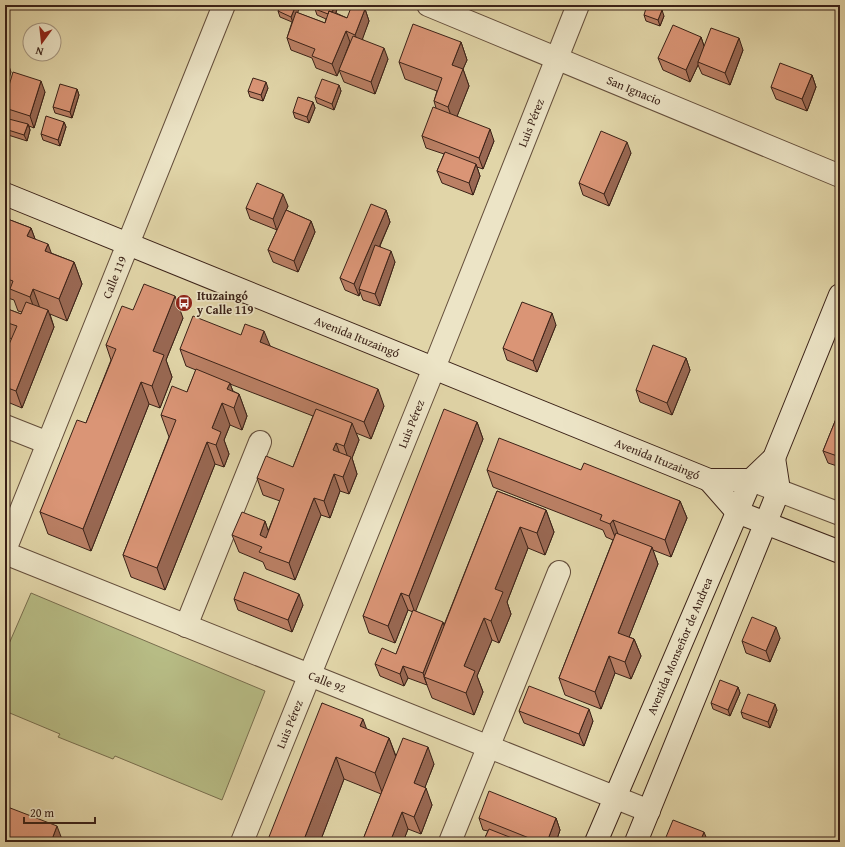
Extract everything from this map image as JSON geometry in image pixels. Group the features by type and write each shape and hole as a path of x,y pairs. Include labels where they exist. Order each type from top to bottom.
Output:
{"street":[{"name":"Calle 119","path":"5,550 224,5"},
{"name":"San Ignacio","path":"428,5 840,176"},
{"name":"Luis Pérez","path":"242,842 434,368 578,5"},
{"name":"Avenida Ituzaingó","path":"5,194 709,480 751,480 840,514"},
{"name":"Avenida Monseñor de Andrea","path":"596,842 751,480 774,458 840,295"},
{"path":"5,426 48,443"},
{"path":"186,626 260,442"},
{"path":"636,842 779,490 774,458"},
{"name":"Avenida Ituzaingó","path":"709,480 737,512 840,552"},
{"name":"Calle 92","path":"5,554 649,811"},
{"path":"450,842 559,572"}],"green space":[{"path":"31,593 265,691 222,800 115,756 113,759 58,737 60,734 5,711 5,653"}],"building":[{"path":"281,5 296,5 291,17 278,11"},
{"path":"316,5 335,5 332,12 329,11 328,14 315,9"},
{"path":"352,5 365,9 355,35 346,31 332,64 312,56 315,49 287,38 296,12 325,23 329,11 347,18"},
{"path":"647,5 662,10 658,20 644,15"},
{"path":"413,24 461,42 452,65 463,69 448,107 434,101 442,78 399,62"},
{"path":"673,25 701,37 686,70 658,58"},
{"path":"711,28 739,38 725,73 698,62"},
{"path":"353,36 384,48 371,82 339,70"},
{"path":"780,63 812,75 802,99 771,87"},
{"path":"13,72 41,81 30,116 5,108 5,99"},
{"path":"253,78 266,82 261,95 248,91"},
{"path":"322,79 339,85 332,104 315,97"},
{"path":"60,84 77,89 70,112 53,107"},
{"path":"298,97 313,102 307,117 293,112"},
{"path":"433,107 490,129 479,158 422,136"},
{"path":"46,116 64,122 58,140 41,134"},
{"path":"5,118 28,124 24,135 5,129"},
{"path":"601,131 627,142 604,194 579,183"},
{"path":"445,152 476,164 469,183 437,171"},
{"path":"257,183 283,194 273,219 246,208"},
{"path":"371,204 386,210 354,284 340,278"},
{"path":"286,210 311,221 294,261 268,250"},
{"path":"5,218 31,228 27,236 48,244 45,251 74,262 59,299 33,289 30,297 10,289 13,281 5,278"},
{"path":"375,245 391,251 375,294 359,289"},
{"path":"144,284 175,296 153,351 164,355 152,386 141,382 83,529 40,512 77,420 86,423 116,349 106,345 122,306 133,310"},
{"path":"26,302 48,310 16,391 5,387 5,348 7,349 17,326 5,322 5,308 21,314"},
{"path":"522,302 552,313 533,361 503,348"},
{"path":"193,316 241,335 245,324 264,331 260,342 378,389 364,422 180,349"},
{"path":"653,345 686,358 667,403 636,390"},
{"path":"196,369 230,383 227,389 239,394 234,408 222,403 212,428 221,432 216,445 207,442 157,568 123,555 176,420 161,415 172,386 187,392"},
{"path":"316,409 352,423 344,446 336,443 333,450 351,457 343,477 334,474 324,501 314,498 289,563 259,552 262,547 232,535 242,512 265,521 260,535 266,538 284,489 257,478 266,456 293,467"},
{"path":"444,409 477,422 409,596 401,593 388,626 363,616"},
{"path":"840,409 840,457 823,451"},
{"path":"499,438 581,470 584,463 680,501 665,540 613,520 610,524 600,520 602,515 487,470"},
{"path":"497,491 546,510 537,533 520,527 495,589 503,592 491,621 484,618 464,666 475,671 466,693 424,677"},
{"path":"616,533 652,547 618,633 634,639 625,662 609,656 595,692 559,678"},
{"path":"244,572 299,594 288,620 234,599"},
{"path":"413,610 443,622 423,673 403,666 400,674 375,664 382,648 396,654"},
{"path":"752,617 776,627 766,651 742,641"},
{"path":"720,680 738,687 728,710 711,703"},
{"path":"529,686 589,709 579,734 519,711"},
{"path":"748,694 775,704 768,722 741,712"},
{"path":"322,703 363,719 360,726 389,738 375,773 336,757 303,842 267,842"},
{"path":"403,738 428,747 414,783 426,788 414,817 402,812 390,842 362,842"},
{"path":"489,791 556,818 547,842 539,842 479,818"},
{"path":"5,806 57,826 51,842 5,842"},
{"path":"673,820 704,832 700,842 664,842"},
{"path":"489,829 522,842 483,842"}],"place":[{"name":"Ituzaingó y Calle 119","path":"184,303"}]}
